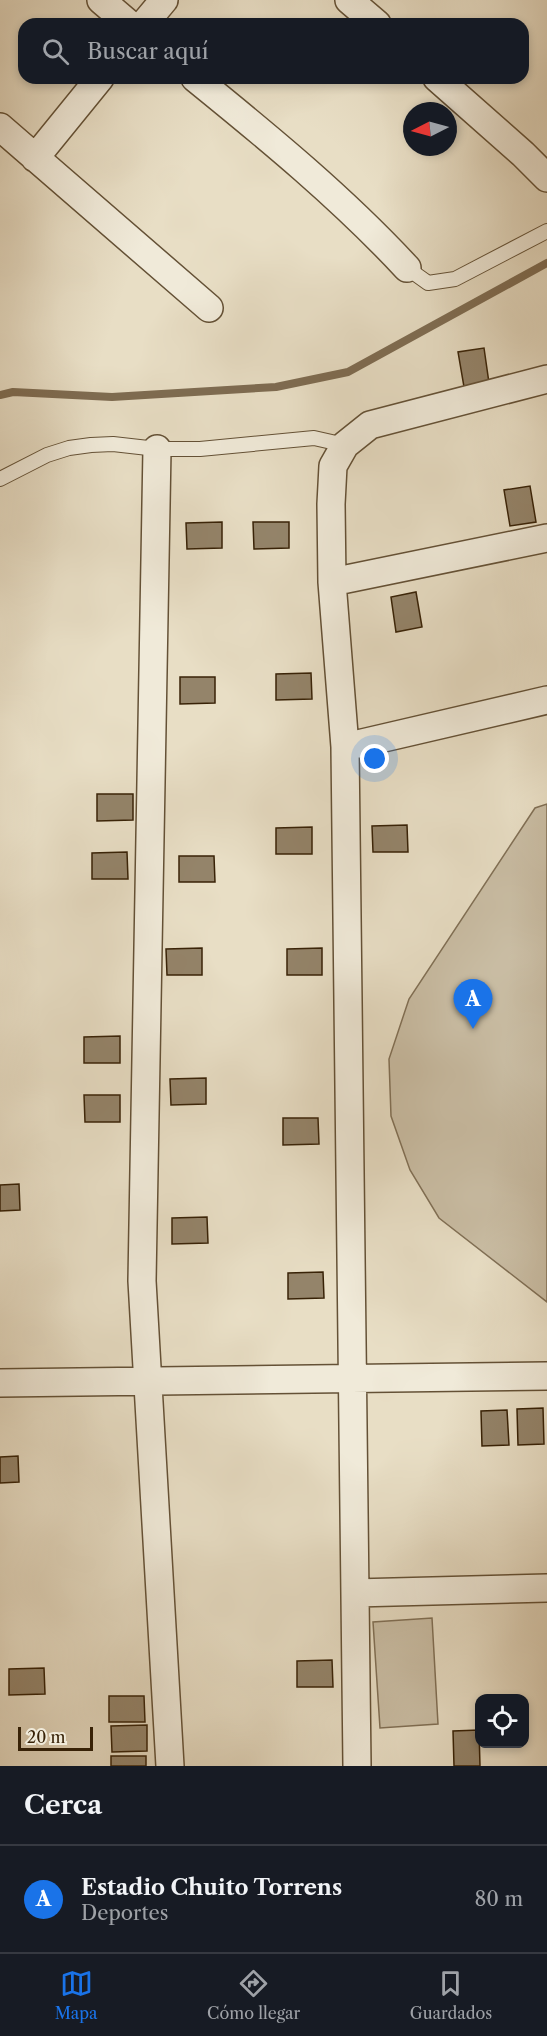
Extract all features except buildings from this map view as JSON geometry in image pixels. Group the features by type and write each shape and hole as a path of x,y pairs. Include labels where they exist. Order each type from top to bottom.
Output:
{"street":[{"path":"101,0 122,18"},
{"path":"149,18 164,0"},
{"path":"350,0 370,18"},
{"path":"35,158 95,84"},
{"path":"202,84 302,167 373,231 407,268"},
{"path":"444,84 547,178"},
{"path":"0,127 209,308"},
{"path":"357,1766 345,747 332,582 333,466 345,445 370,425 547,379"},
{"path":"157,449 142,1281 170,1766"},
{"path":"332,582 547,538"},
{"path":"345,747 547,699"},
{"path":"0,1383 547,1377"},
{"path":"355,1593 547,1588"}],"lane":[{"path":"407,268 428,283 454,279 547,231"},
{"path":"0,479 47,455 69,448 113,444 157,449 243,446 314,438 345,445"}],"shaded area":[{"path":"547,804 547,1302 439,1218 410,1170 391,1116 389,1059 409,999 535,808"},
{"path":"432,1618 438,1724 380,1728 373,1622"}],"waterway":[{"path":"0,395 13,392 112,397 276,387 348,372 547,263"}],"place":[{"name":"Estadio Chuito Torrens","path":"473,1029"}]}
